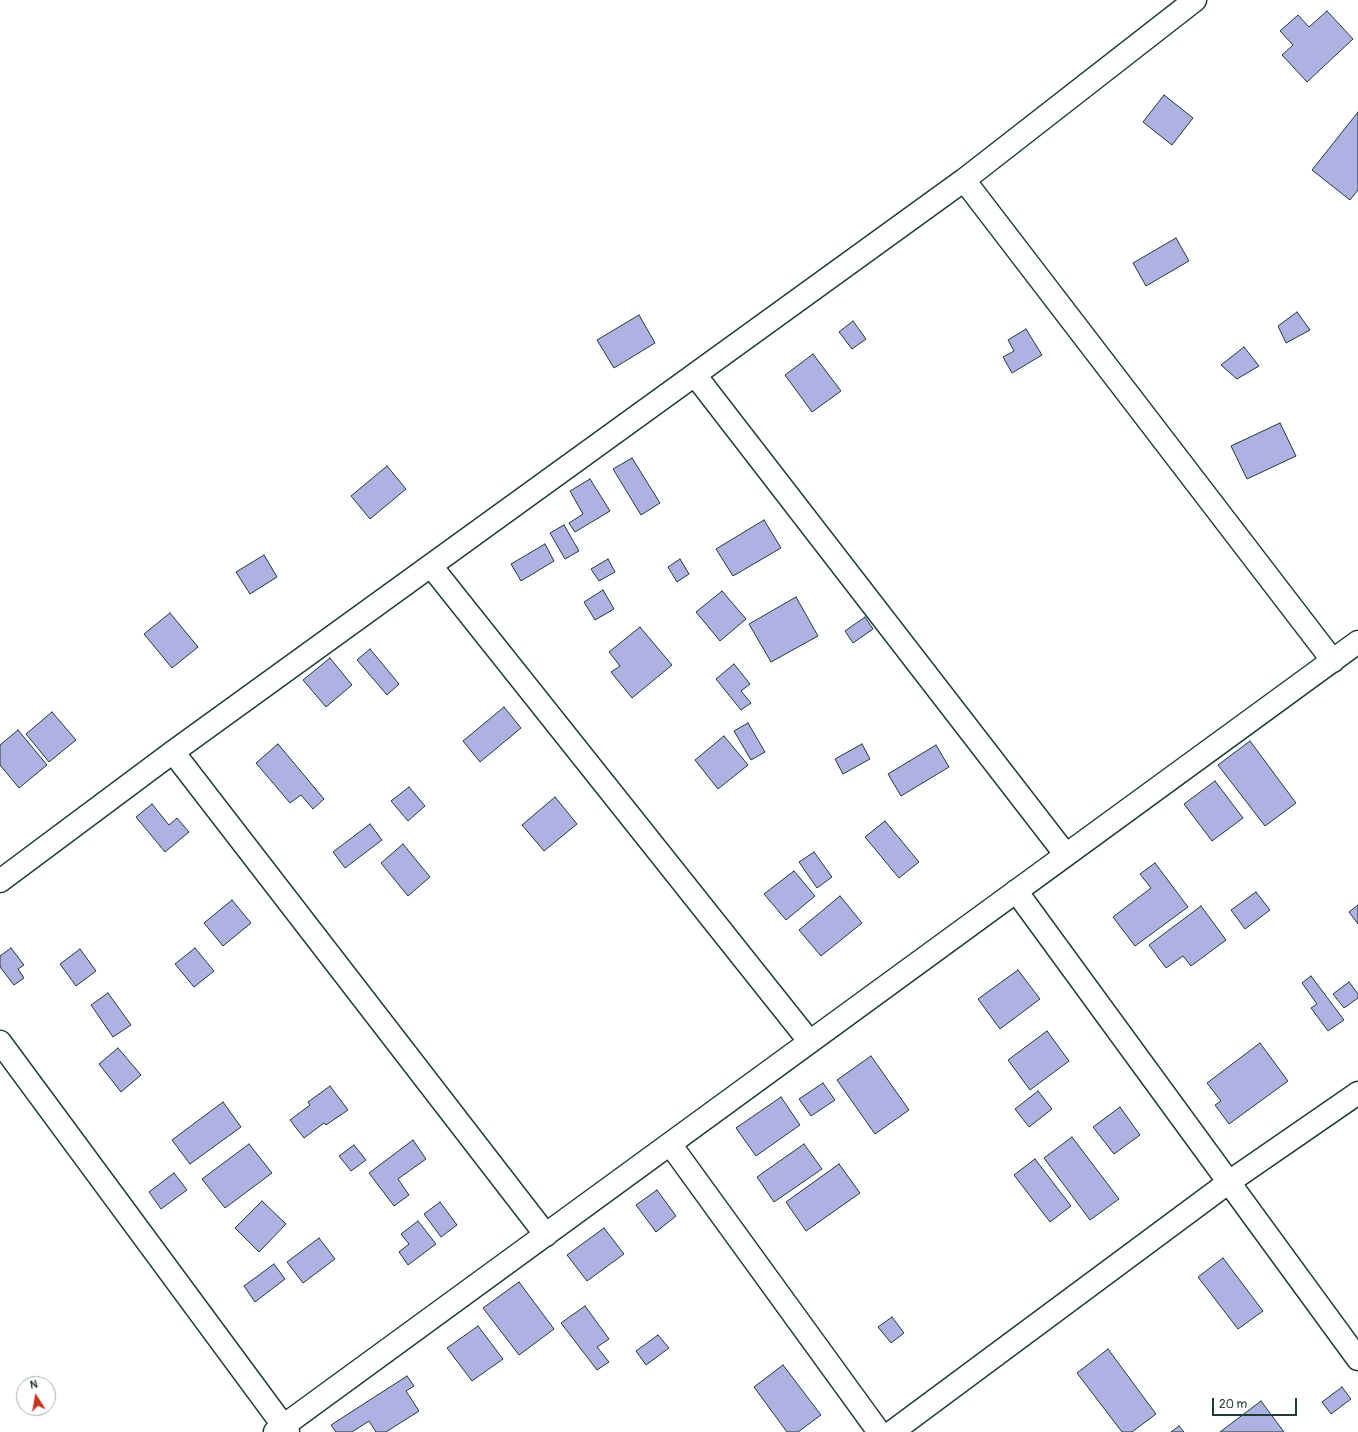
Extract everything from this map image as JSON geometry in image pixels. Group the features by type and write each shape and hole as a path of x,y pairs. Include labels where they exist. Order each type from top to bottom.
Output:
{"street":[{"path":"0,881 173,752 964,180 1195,0"},
{"path":"964,180 1333,661"},
{"path":"695,375 1066,856"},
{"path":"431,566 810,1042"},
{"path":"0,1042 282,1430 670,1144 1358,642"},
{"path":"173,752 546,1235"},
{"path":"1016,892 1358,1359"},
{"path":"892,1432 1229,1182 1358,1093"},
{"path":"670,1144 879,1432"}],"building":[{"path":"1327,11 1353,39 1307,82 1282,55 1293,45 1280,31 1298,15 1309,27"},
{"path":"1164,95 1193,118 1172,145 1143,122"},
{"path":"1358,112 1358,190 1350,200 1312,170"},
{"path":"1176,238 1189,261 1146,286 1133,263"},
{"path":"1297,312 1310,330 1286,343 1278,326"},
{"path":"639,315 655,343 614,368 597,340"},
{"path":"853,321 866,339 852,349 839,332"},
{"path":"1026,329 1042,355 1012,373 1003,357 1014,351 1008,340"},
{"path":"1244,347 1259,366 1237,379 1221,365"},
{"path":"813,354 841,391 812,412 785,375"},
{"path":"1280,423 1296,456 1247,479 1231,446"},
{"path":"632,458 660,503 641,515 613,469"},
{"path":"387,466 406,489 370,519 351,496"},
{"path":"590,479 610,511 575,532 569,523 583,514 570,491"},
{"path":"764,520 781,548 733,576 716,549"},
{"path":"564,525 579,551 565,559 550,533"},
{"path":"545,544 554,561 521,581 511,564"},
{"path":"264,555 277,577 250,594 236,572"},
{"path":"608,559 615,572 599,581 591,569"},
{"path":"680,559 689,574 677,582 668,567"},
{"path":"603,590 614,609 595,620 584,602"},
{"path":"722,591 746,619 720,641 696,612"},
{"path":"796,597 818,636 771,662 749,624"},
{"path":"170,613 198,647 172,668 144,634"},
{"path":"865,617 873,629 853,643 845,631"},
{"path":"640,627 672,665 632,698 611,672 620,666 609,652"},
{"path":"370,649 399,684 387,695 357,660"},
{"path":"330,658 352,685 326,707 303,680"},
{"path":"734,664 750,684 741,691 751,703 741,710 716,679"},
{"path":"504,707 521,728 480,762 463,741"},
{"path":"52,712 76,740 49,762 26,734"},
{"path":"748,723 765,752 751,760 734,731"},
{"path":"18,730 47,765 19,788 0,765 0,745"},
{"path":"724,736 748,765 718,789 695,760"},
{"path":"1250,741 1296,803 1265,826 1218,765"},
{"path":"278,744 324,799 313,809 301,795 290,803 256,763"},
{"path":"862,744 870,759 843,774 835,759"},
{"path":"936,745 949,767 901,796 888,774"},
{"path":"1215,781 1243,818 1212,841 1184,804"},
{"path":"409,787 425,806 408,821 391,801"},
{"path":"555,797 577,824 544,851 522,825"},
{"path":"152,804 169,825 177,818 189,832 165,852 136,817"},
{"path":"885,821 919,862 899,878 865,837"},
{"path":"370,824 382,840 345,868 333,852"},
{"path":"403,844 430,877 408,896 381,863"},
{"path":"814,852 832,877 817,888 799,862"},
{"path":"1155,863 1188,907 1135,946 1113,917 1151,888 1140,874"},
{"path":"794,871 815,896 786,920 764,894"},
{"path":"1256,892 1270,910 1245,929 1231,910"},
{"path":"840,896 862,923 821,956 799,930"},
{"path":"232,900 251,923 223,946 204,923"},
{"path":"1358,905 1358,924 1349,912"},
{"path":"1201,906 1226,940 1191,966 1183,956 1166,968 1149,945"},
{"path":"11,948 24,965 18,969 24,978 14,985 0,967 0,956"},
{"path":"195,948 214,971 194,987 175,964"},
{"path":"80,949 96,971 76,986 60,964"},
{"path":"1018,970 1040,999 1000,1029 978,999"},
{"path":"1311,976 1344,1020 1328,1031 1311,1008 1317,1004 1302,983"},
{"path":"1349,982 1358,994 1358,998 1344,1008 1333,994"},
{"path":"108,993 131,1025 113,1037 91,1005"},
{"path":"1047,1031 1069,1061 1030,1090 1008,1060"},
{"path":"1260,1043 1288,1081 1229,1124 1215,1105 1221,1101 1207,1083"},
{"path":"118,1048 141,1075 121,1092 99,1064"},
{"path":"871,1056 909,1110 875,1134 837,1080"},
{"path":"823,1083 835,1100 811,1116 799,1099"},
{"path":"330,1086 348,1110 326,1125 324,1123 304,1138 290,1120 310,1105 308,1102"},
{"path":"1038,1091 1052,1109 1029,1127 1015,1109"},
{"path":"781,1097 800,1125 756,1156 736,1128"},
{"path":"223,1102 241,1127 190,1164 172,1140"},
{"path":"1120,1107 1140,1135 1114,1154 1093,1127"},
{"path":"1072,1137 1119,1199 1090,1220 1044,1158"},
{"path":"413,1140 426,1159 398,1179 409,1195 394,1206 369,1173"},
{"path":"249,1144 272,1173 225,1208 202,1179"},
{"path":"804,1144 822,1169 774,1202 757,1177"},
{"path":"354,1145 366,1160 351,1171 339,1156"},
{"path":"1035,1159 1071,1206 1050,1222 1014,1175"},
{"path":"839,1164 860,1193 806,1231 786,1202"},
{"path":"174,1173 187,1190 161,1209 149,1192"},
{"path":"657,1190 676,1216 656,1232 636,1205"},
{"path":"262,1201 286,1224 259,1252 235,1228"},
{"path":"440,1202 457,1225 441,1237 424,1214"},
{"path":"418,1221 436,1244 408,1265 399,1252 409,1244 401,1234"},
{"path":"604,1228 624,1254 587,1281 567,1255"},
{"path":"319,1238 335,1259 303,1283 287,1262"},
{"path":"1223,1258 1263,1311 1238,1329 1198,1277"},
{"path":"274,1264 285,1279 255,1302 244,1286"},
{"path":"519,1282 554,1329 519,1355 483,1308"},
{"path":"585,1306 609,1339 597,1347 609,1362 597,1370 561,1323"},
{"path":"892,1317 904,1333 891,1343 878,1327"},
{"path":"478,1326 503,1359 472,1381 447,1348"},
{"path":"658,1335 669,1348 646,1365 636,1351"},
{"path":"1108,1349 1156,1414 1132,1432 1122,1432 1077,1373"},
{"path":"783,1365 821,1415 798,1432 787,1432 754,1387"},
{"path":"407,1376 414,1386 406,1391 419,1411 386,1432 376,1432 369,1421 352,1432 336,1432 331,1425"},
{"path":"1342,1387 1351,1399 1331,1414 1322,1402"},
{"path":"1261,1401 1284,1432 1220,1432"},
{"path":"1179,1426 1184,1432 1171,1432"}]}
